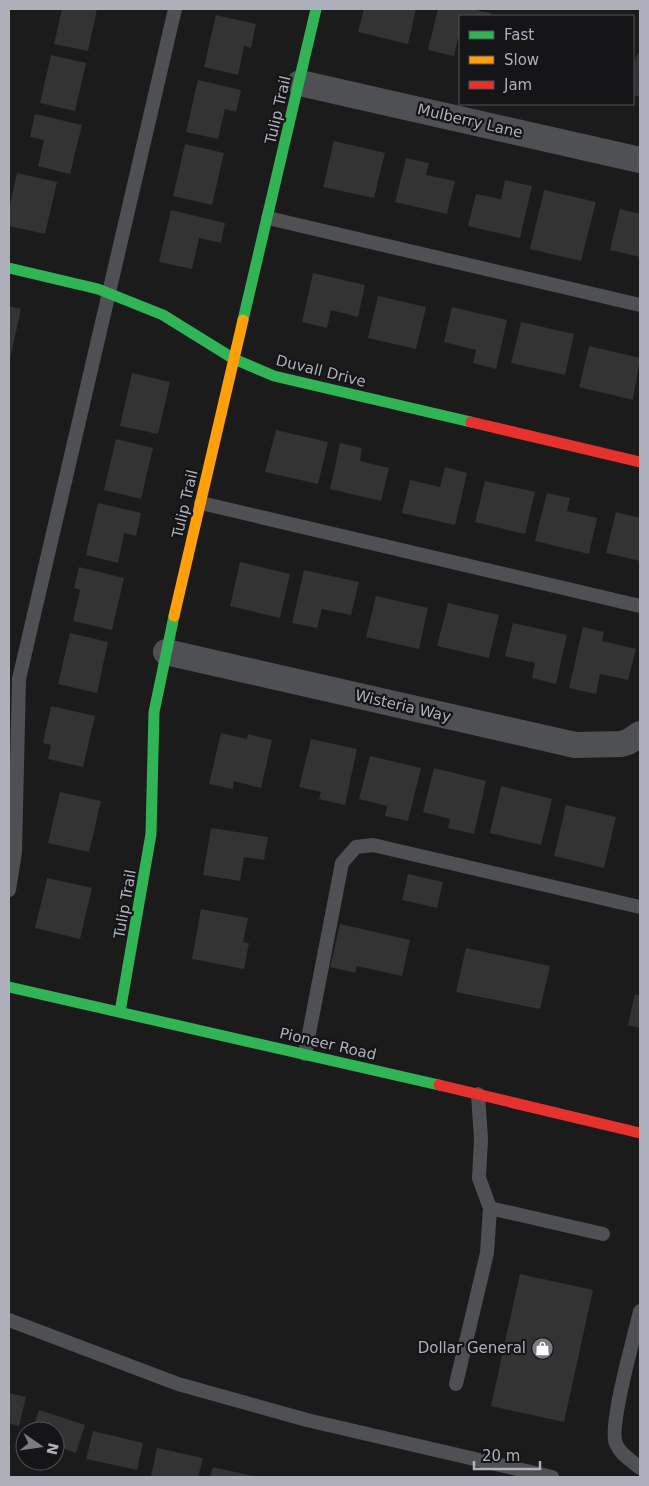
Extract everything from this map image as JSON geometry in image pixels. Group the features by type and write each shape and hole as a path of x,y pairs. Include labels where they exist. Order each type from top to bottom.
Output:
{"street":[{"name":"Tulip Trail","path":"120,1012 139,913 151,834 154,712 166,652 316,9"},
{"name":"Mulberry Lane","path":"300,83 640,160"},
{"name":"Duvall Drive","path":"9,268 108,293 163,316 234,359 274,376 640,462"},
{"name":"Wisteria Way","path":"166,652 575,745 621,744 640,734"},
{"name":"Pioneer Road","path":"9,987 640,1133"}],"lane":[{"path":"9,890 15,852 18,679 175,9"},
{"path":"268,218 640,305"},
{"path":"201,503 640,606"},
{"path":"305,1054 342,862 356,847 373,845 640,907"},
{"path":"456,1384 487,1253 490,1208 479,1178 481,1139 478,1094"},
{"path":"490,1208 603,1234"},
{"path":"637,1461 621,1454 615,1442 617,1411 640,1311"},
{"path":"9,1320 178,1384 306,1420 552,1477"}],"building":[{"path":"62,9 97,9 88,51 54,44"},
{"path":"364,9 416,9 408,44 358,32"},
{"path":"438,9 471,9 491,13 490,15 459,15 459,38 454,56 428,50"},
{"path":"216,15 256,24 251,48 244,46 238,75 204,67"},
{"path":"637,53 640,54 640,97 634,95 634,66"},
{"path":"51,55 86,63 75,111 40,103"},
{"path":"198,80 241,90 236,112 225,109 218,139 186,132"},
{"path":"35,114 82,125 70,174 38,166 44,140 30,137"},
{"path":"334,141 385,153 374,198 323,187"},
{"path":"185,144 224,153 212,205 173,196"},
{"path":"406,158 429,163 426,175 455,181 447,214 395,202"},
{"path":"17,173 57,182 45,234 9,226 9,209"},
{"path":"505,180 532,186 520,238 468,226 476,194 501,199"},
{"path":"544,190 596,202 581,261 530,249"},
{"path":"620,209 640,214 640,257 610,250"},
{"path":"171,210 225,223 221,243 199,238 192,269 159,262"},
{"path":"313,273 365,285 358,317 331,310 327,328 302,322"},
{"path":"378,296 426,307 416,349 368,338"},
{"path":"9,306 21,309 10,359 9,359"},
{"path":"452,307 507,320 496,369 473,363 476,350 444,342"},
{"path":"521,322 574,334 565,375 511,363"},
{"path":"589,346 640,358 633,400 579,387"},
{"path":"132,373 170,382 158,434 120,426"},
{"path":"276,430 328,442 318,484 265,472"},
{"path":"116,439 153,448 141,499 104,490"},
{"path":"340,443 362,448 360,461 389,468 381,501 330,489"},
{"path":"445,467 467,473 455,525 402,513 410,480 440,487"},
{"path":"485,481 535,492 525,534 475,522"},
{"path":"547,493 570,498 567,511 597,518 589,554 535,541"},
{"path":"98,503 141,513 136,536 124,533 118,563 86,555"},
{"path":"616,512 640,518 640,561 606,553"},
{"path":"240,562 290,574 280,618 230,606"},
{"path":"79,567 124,578 112,630 73,621 80,590 74,588"},
{"path":"304,570 359,582 351,615 322,609 317,628 292,623"},
{"path":"376,596 428,608 419,649 366,637"},
{"path":"448,603 499,615 489,658 437,646"},
{"path":"513,623 567,635 556,684 532,678 535,663 505,656"},
{"path":"583,627 604,632 602,641 636,649 628,680 600,674 596,694 569,688"},
{"path":"70,633 108,642 97,693 58,684"},
{"path":"51,706 95,716 83,767 48,759 51,745 43,743"},
{"path":"221,733 247,739 248,734 272,740 261,788 234,781 233,789 209,784"},
{"path":"311,739 357,749 345,805 319,799 321,792 299,787"},
{"path":"370,756 421,768 408,821 385,816 387,806 359,799"},
{"path":"434,768 486,781 474,834 448,828 450,819 423,812"},
{"path":"501,786 552,799 541,845 490,833"},
{"path":"60,792 101,801 89,852 48,843"},
{"path":"566,805 616,817 604,868 554,856"},
{"path":"211,828 268,837 264,860 244,857 240,881 203,875"},
{"path":"408,874 443,882 437,908 402,900"},
{"path":"47,878 92,888 80,939 35,928"},
{"path":"201,909 248,918 243,942 249,943 244,969 192,959"},
{"path":"340,924 410,940 402,976 357,966 355,973 330,967"},
{"path":"466,948 550,966 540,1009 456,992"},
{"path":"635,994 640,996 640,1028 628,1025"},
{"name":"Dollar General","path":"520,1274 593,1290 564,1422 491,1406"},
{"path":"9,1393 26,1397 20,1421 15,1421 15,1425 9,1423"},
{"path":"39,1410 85,1425 76,1453 65,1449 65,1421 35,1421"},
{"path":"93,1431 143,1443 137,1470 86,1459"},
{"path":"157,1448 203,1458 198,1477 151,1476"},
{"path":"213,1467 253,1476 253,1477 210,1477"}],"traffic: fast":[{"path":"243,320 316,9"},
{"path":"9,268 98,289 163,315 234,359 274,376 471,422"},
{"path":"120,1012 151,834 154,712 174,616"},
{"path":"9,987 439,1085"}],"traffic: slow":[{"path":"174,616 243,320"}],"traffic: jam":[{"path":"471,422 640,462"},
{"path":"439,1085 640,1133"}],"place":[{"name":"Dollar General","path":"542,1348"}]}
